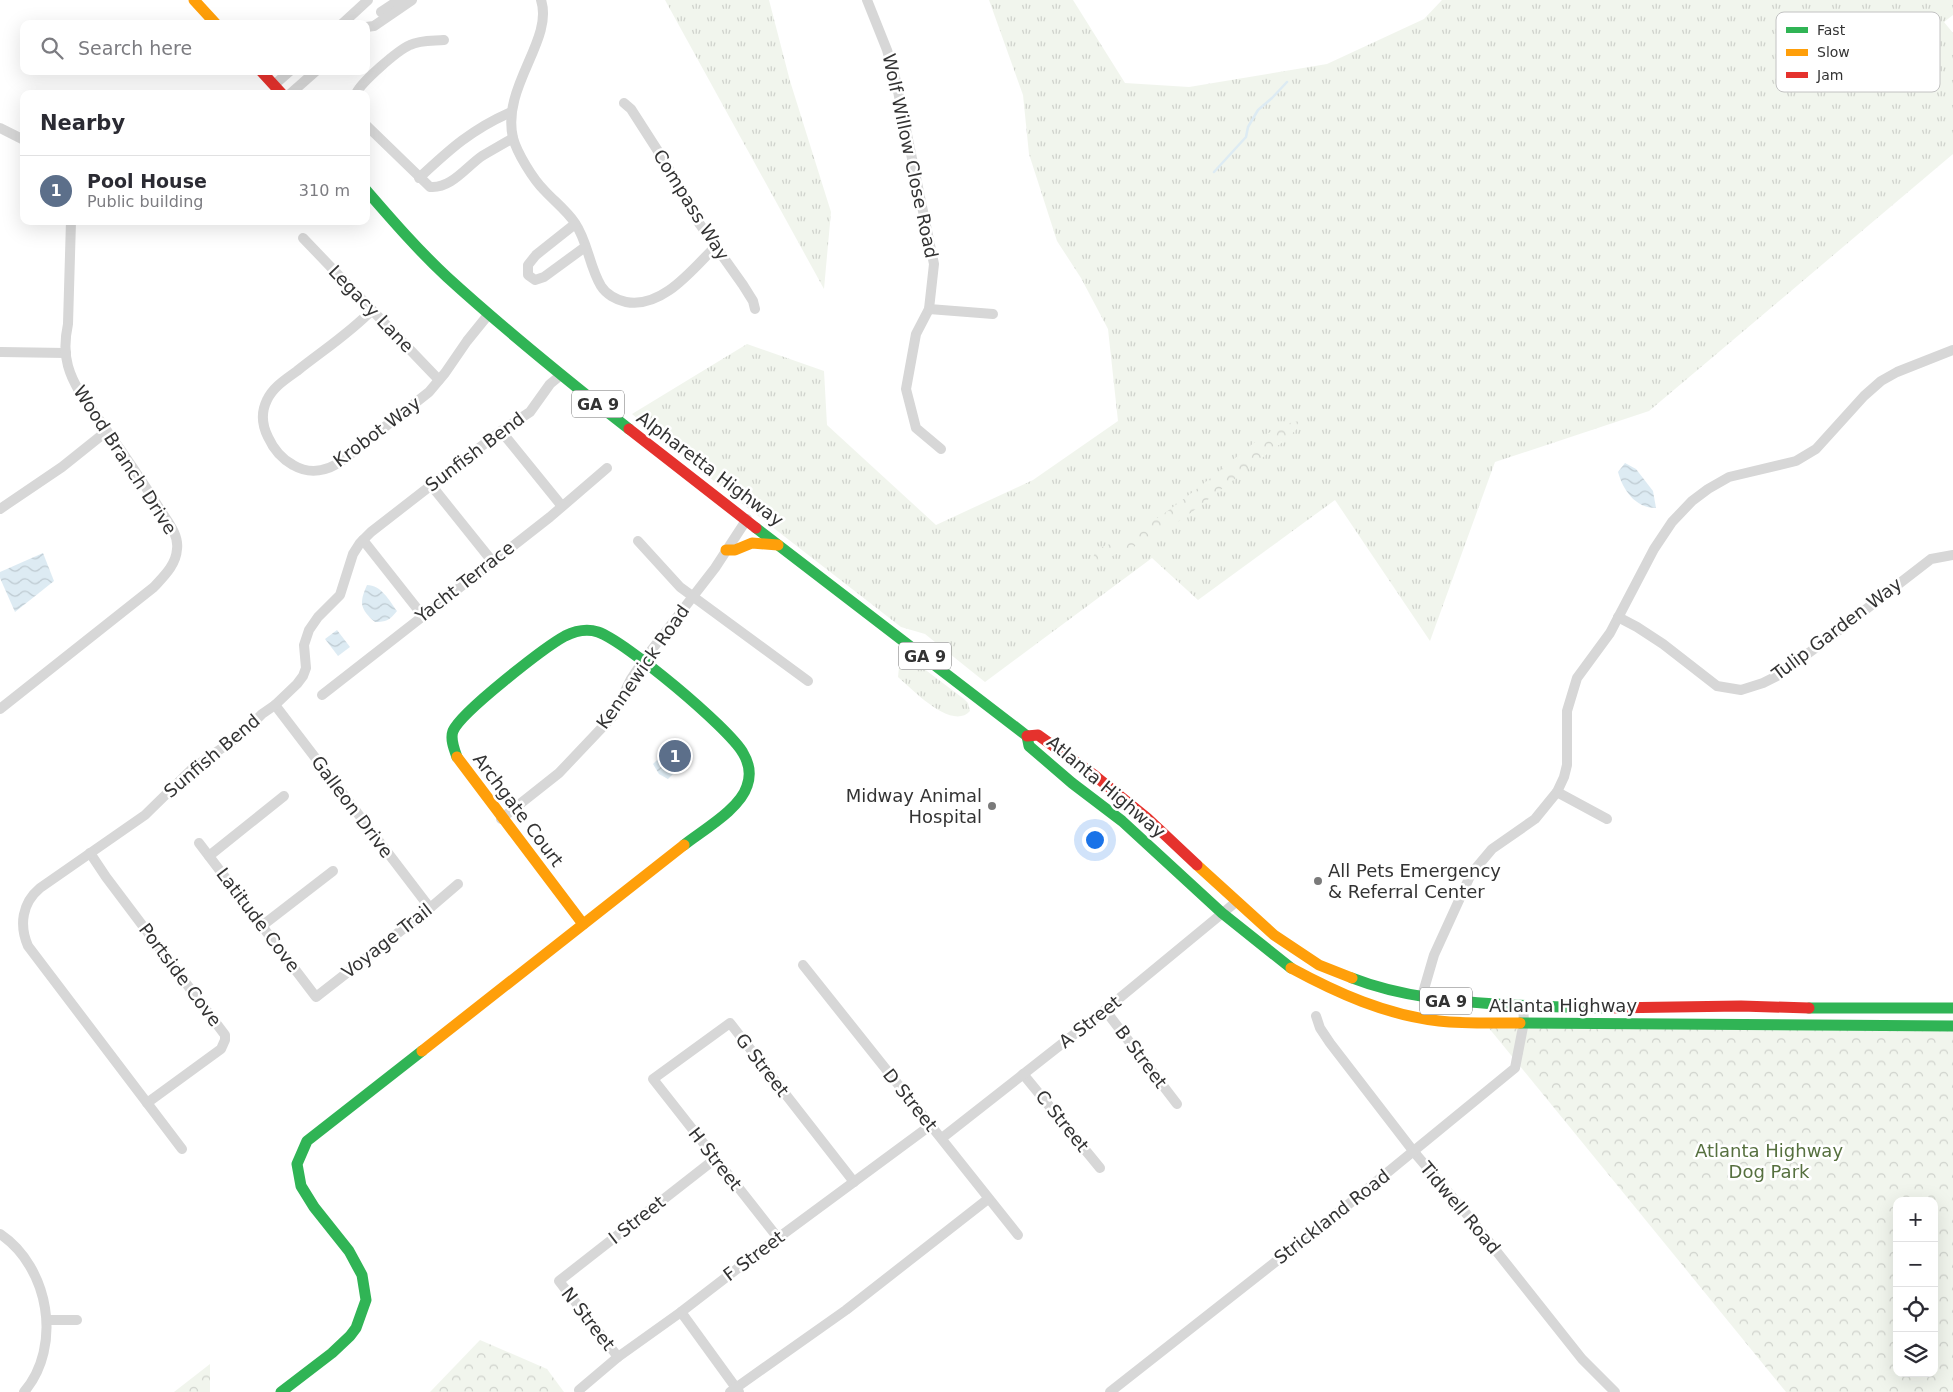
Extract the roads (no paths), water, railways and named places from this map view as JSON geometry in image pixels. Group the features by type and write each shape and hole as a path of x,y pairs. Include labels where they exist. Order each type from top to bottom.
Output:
{"main road":[{"path":"194,0 212,20"},
{"path":"265,75 278,90"},
{"name":"Alpharetta Highway","path":"370,195 412,242 488,315 686,474 781,545 1027,736"},
{"path":"726,550 735,550 752,542 781,545"},
{"name":"Archgate Court","path":"281,1392 350,1336 362,1315 366,1295 364,1280 358,1265 307,1198 298,1181 296,1167 302,1147 312,1135 732,808 745,793 749,781 749,764 745,753 738,744 682,692 643,661 604,634 587,630 576,631 561,638 471,709 454,730 452,745 458,761 583,924"},
{"name":"Atlanta Highway","path":"1953,1008 1845,1009 1741,1006 1578,1008 1523,1006 1444,1001 1366,984 1318,965 1274,934 1106,784 1038,735 1027,736 1029,746 1072,783 1122,821 1222,913 1294,970 1339,993 1378,1008 1438,1021 1480,1023 1953,1026"}],"street":[{"path":"346,20 368,0"},
{"path":"541,0 543,10 540,33 517,89 511,112 513,138 538,183 575,224 593,270 602,287 620,301 633,304 647,302 666,292 691,272 715,247"},
{"name":"Wolf Willow Close Road","path":"867,0 884,42 895,77 934,264 929,309 916,334 906,389 916,428 942,448"},
{"path":"370,21 378,14 404,1"},
{"path":"370,27 374,26 404,1"},
{"path":"358,90 361,84 410,44 444,40"},
{"path":"278,90 287,75"},
{"path":"295,90 311,75"},
{"name":"Compass Way","path":"624,103 631,109 665,162 699,223 753,301 755,309"},
{"path":"419,178 467,136 511,112"},
{"path":"0,128 20,138"},
{"path":"370,129 419,178 430,187 438,188 458,176 481,157 513,138"},
{"path":"575,224 536,255 528,265 528,275 535,280 544,277 585,247"},
{"name":"Wood Branch Drive","path":"0,709 154,587 167,574 174,562 178,548 176,534 139,476 78,391 68,365 66,353 71,225"},
{"name":"Legacy Lane","path":"303,238 439,380"},
{"path":"929,309 993,314"},
{"name":"Krobot Way","path":"372,310 281,383 268,397 264,408 264,428 269,440 283,458 294,466 306,470 324,470 337,464 429,392 488,315"},
{"path":"1422,996 1434,955 1471,874 1492,849 1535,819 1557,792 1564,777 1567,711 1577,678 1610,633 1654,549 1672,522 1708,489 1729,477 1796,461 1816,449 1864,396 1881,381 1897,372 1953,350"},
{"path":"1,352 66,353"},
{"name":"Sunfish Bend","path":"182,1148 31,952 24,935 23,917 30,897 40,888 145,815 193,768 241,736 262,714 275,705 303,676 306,668 304,645 307,634 315,620 340,595 351,558 363,540 501,431 530,412 550,384 561,375"},
{"path":"0,509 62,467 108,431"},
{"path":"501,431 562,505"},
{"name":"Yacht Terrace","path":"322,695 550,517 607,468"},
{"path":"432,485 492,561"},
{"name":"Kennewick Road","path":"501,819 559,773 613,716 631,679 643,661 692,597 747,519"},
{"path":"363,540 423,616"},
{"path":"638,541 680,587 692,597 808,681"},
{"name":"Tulip Garden Way","path":"1618,617 1663,644 1717,686 1741,690 1777,676 1931,559 1953,554"},
{"name":"Galleon Drive","path":"275,705 430,908"},
{"path":"1557,792 1607,819"},
{"path":"209,856 284,796"},
{"name":"Latitude Cove","path":"199,843 316,997"},
{"name":"Portside Cove","path":"90,853 225,1035 226,1040 221,1049 147,1103"},
{"path":"262,925 333,871"},
{"name":"Voyage Trail","path":"316,997 458,884"},
{"name":"A Street","path":"942,1138 1105,1010 1236,902"},
{"name":"D Street","path":"803,965 1018,1235"},
{"name":"Strickland Road","path":"1110,1392 1414,1152 1515,1068 1524,1022 1523,1006"},
{"name":"B Street","path":"1105,1010 1177,1104"},
{"name":"Tidwell Road","path":"1316,1016 1320,1028 1330,1043 1414,1152 1470,1218 1582,1359 1615,1392"},
{"name":"G Street","path":"653,1079 730,1023 854,1182"},
{"name":"C Street","path":"1023,1074 1100,1168"},
{"name":"H Street","path":"653,1079 778,1238"},
{"name":"F Street","path":"579,1390 618,1357 931,1125"},
{"name":"I Street","path":"559,1281 715,1159"},
{"path":"681,1312 735,1391 846,1310 988,1199"},
{"path":"0,1234 13,1245 30,1267 42,1292 47,1320 41,1361 36,1374 24,1392"},
{"name":"N Street","path":"559,1281 618,1357"},
{"path":"47,1320 76,1320"}],"water":[{"path":"1625,463 1636,469 1653,491 1656,508 1642,505 1631,497 1623,485 1618,472"},
{"path":"43,553 54,581 15,612 0,578 0,572"},
{"path":"367,585 381,590 397,611 385,621 375,622 366,613 362,605"},
{"path":"337,630 350,647 338,656 325,639"},
{"path":"660,757 664,757 675,767 675,772 668,779 659,774 653,764"}],"waterway":[{"path":"1214,172 1246,137 1248,127 1258,110 1287,82"}],"place":[{"name":"Pool House","path":"675,756"},
{"name":"Midway Animal Hospital","path":"992,806"},
{"name":"All Pets Emergency & Referral Center","path":"1318,881"}],"park label":[{"name":"Atlanta Highway Dog Park","path":"1769,1161"}]}
